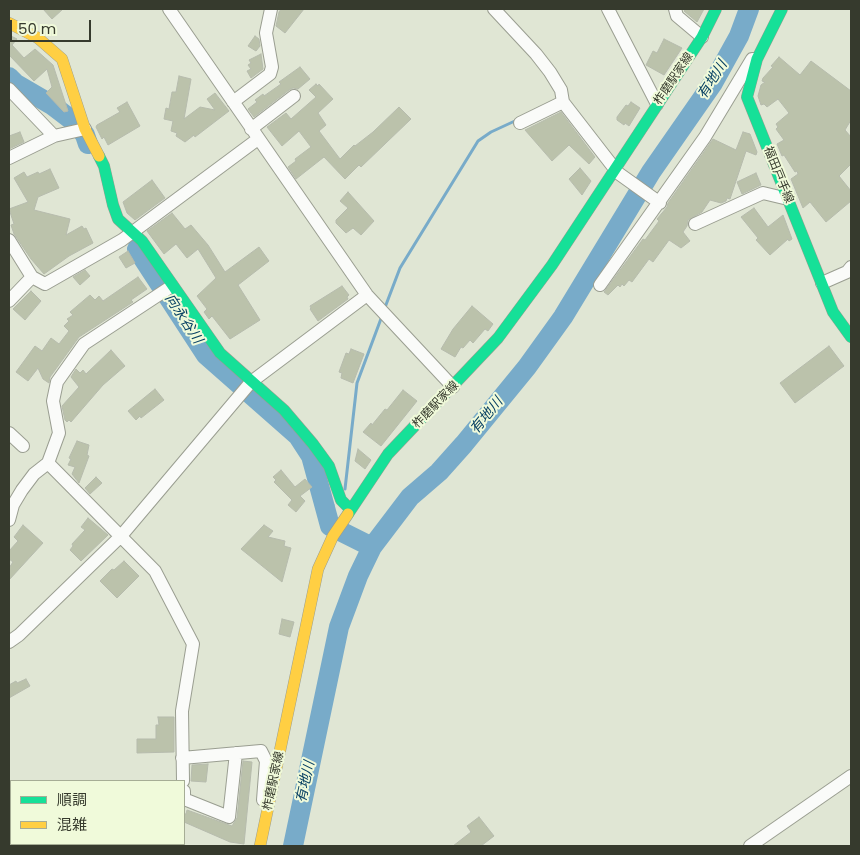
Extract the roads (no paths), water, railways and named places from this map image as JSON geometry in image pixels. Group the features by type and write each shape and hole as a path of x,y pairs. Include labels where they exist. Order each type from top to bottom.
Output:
{"main road":[{"name":"柞磨駅家線","path":"260,846 318,569 333,536 388,454 498,338 536,287 616,170 702,37 716,9"},
{"name":"福田戸手線","path":"782,9 757,59 747,98 834,312 851,337"},
{"path":"9,23 38,38 62,59 85,129 104,166 118,219 128,236 142,241 220,354 284,410 313,444 329,466 341,500 350,509"}],"street":[{"path":"168,9 367,295 453,387"},
{"path":"233,102 270,74 272,67 266,33 271,9"},
{"path":"494,9 550,72 561,90 564,102 616,170 660,202"},
{"path":"608,9 657,104"},
{"path":"675,9 677,16 702,37"},
{"path":"600,285 705,137 752,58 757,59"},
{"path":"9,89 59,135"},
{"path":"9,240 32,277 45,284 128,236 254,134 294,96"},
{"path":"520,122 564,102"},
{"path":"9,158 59,135 85,129"},
{"path":"695,224 782,185"},
{"path":"763,193 788,199"},
{"path":"822,283 847,272 851,267"},
{"path":"9,301 32,277"},
{"path":"9,520 14,496 34,474 48,463 59,433 53,401 57,382 84,344 172,286"},
{"path":"9,642 19,635 121,536 251,382 367,295"},
{"path":"9,433 23,446"},
{"path":"48,463 155,571 193,644 182,710 183,780"},
{"path":"182,758 261,750 266,761 261,826 264,831"},
{"path":"185,799 229,817 236,753"},
{"path":"750,846 851,776"}],"waterway":[{"name":"有地川","path":"293,846 339,627 358,576 372,547 410,497 439,472 464,444 527,367 563,317 651,172 713,83 739,36 749,9"},
{"name":"向永谷川","path":"9,77 16,84 52,105 77,124 85,135 88,144"},
{"path":"384,310 400,268 478,141 491,132 517,120"},
{"name":"向永谷川","path":"137,249 206,355 298,436 311,456 330,526 372,547"},
{"path":"345,489 357,383 382,316"},
{"path":"325,507 333,505"}]}
